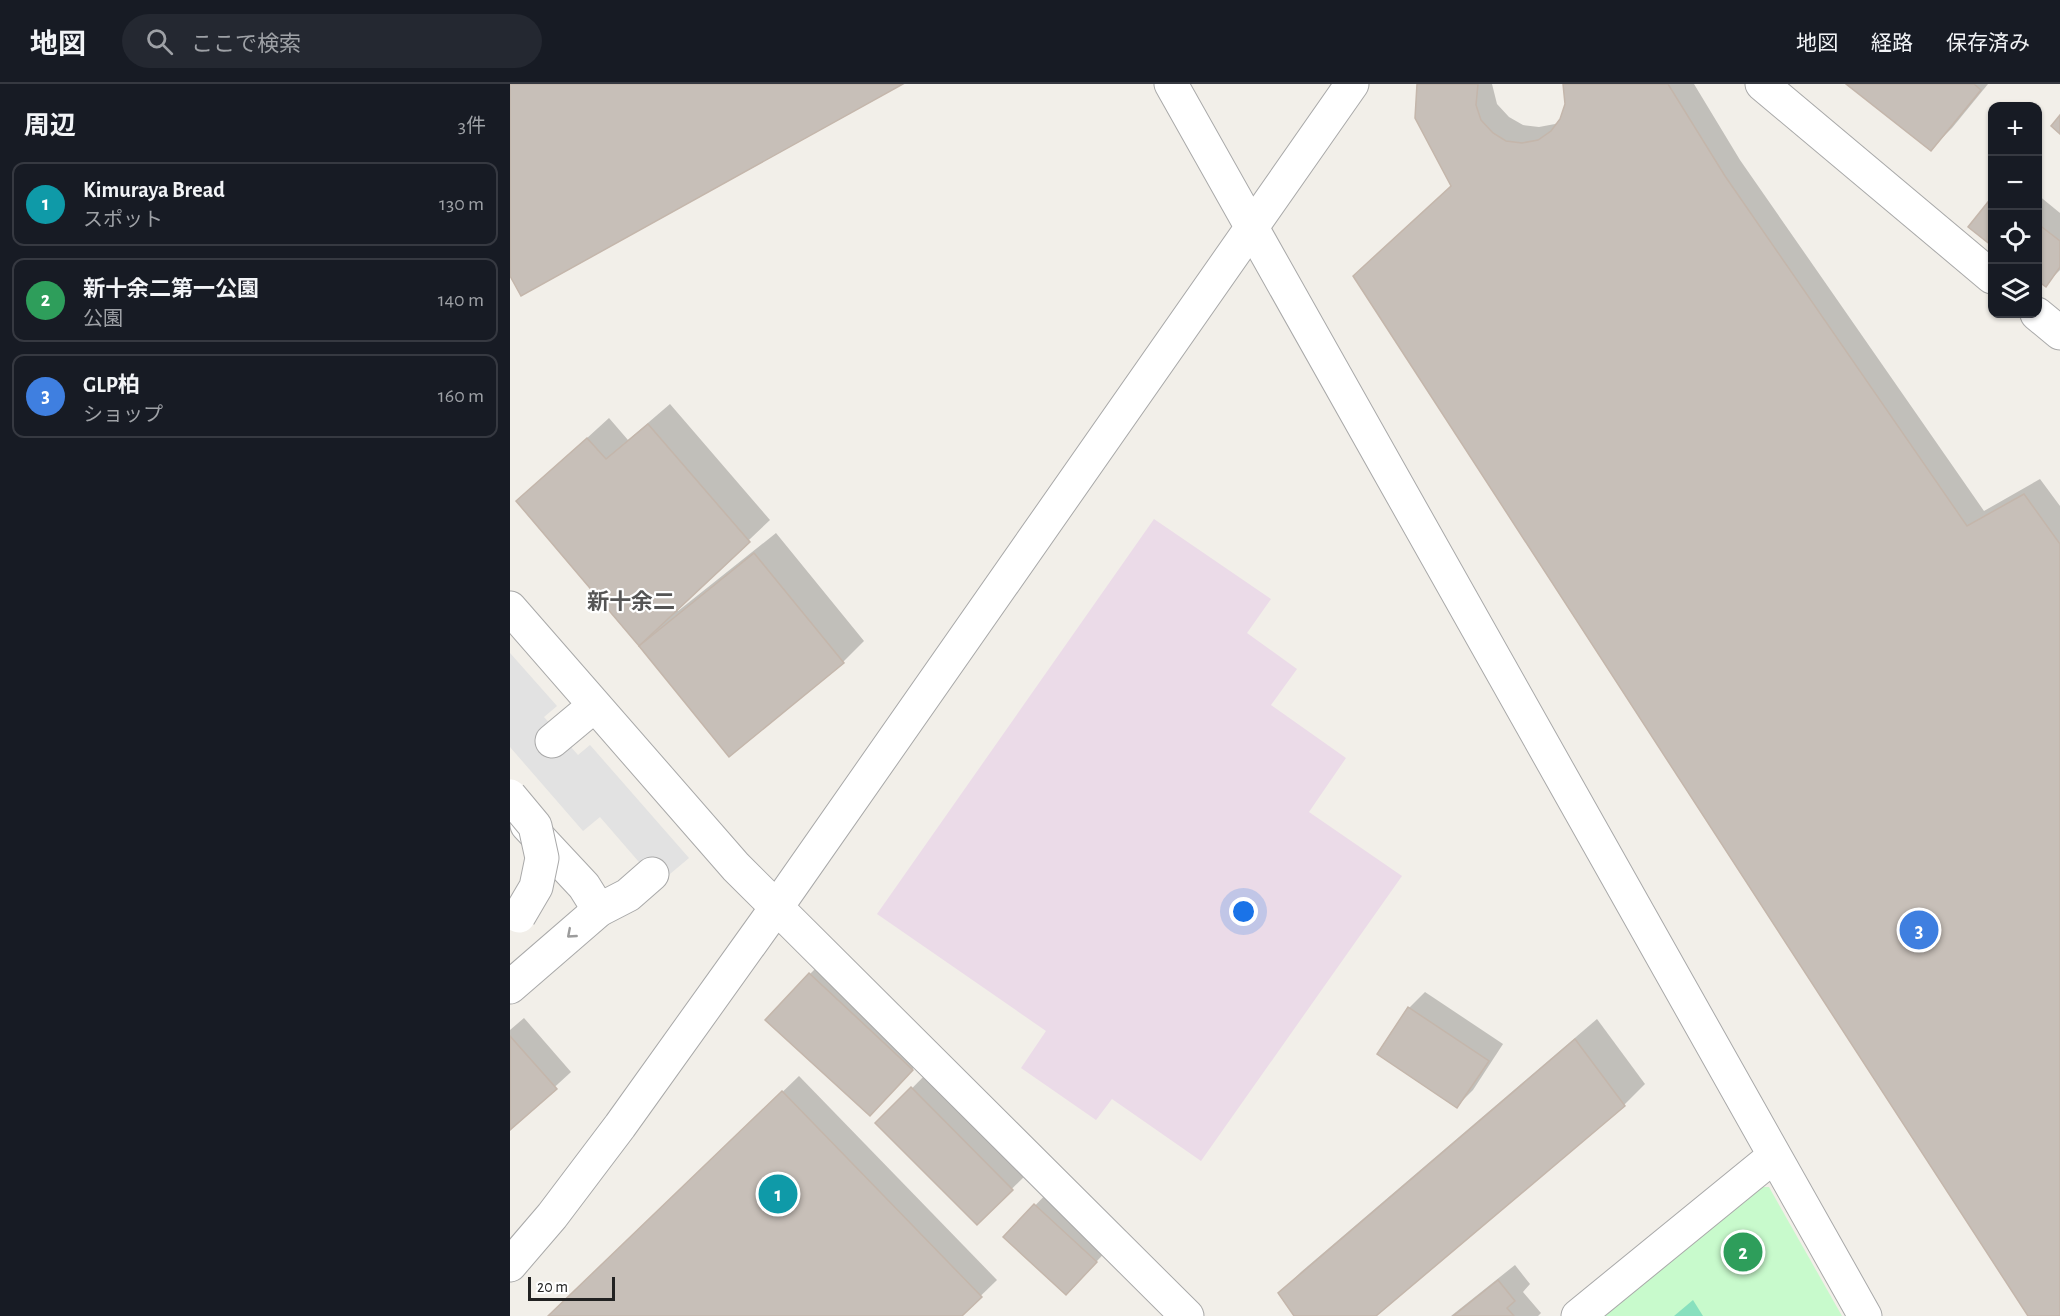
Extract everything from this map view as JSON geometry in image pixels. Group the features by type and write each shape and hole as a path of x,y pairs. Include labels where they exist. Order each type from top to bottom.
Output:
{"street":[{"path":"1171,84 1865,1316"},
{"path":"510,1266 552,1216 620,1126 776,908 1352,84"},
{"path":"1762,84 1988,274"},
{"path":"2042,318 2060,333"},
{"path":"510,608 718,848 1187,1316"},
{"path":"552,741 594,706"},
{"path":"510,796 536,825 542,858 536,887 515,919"},
{"path":"510,810 584,886 599,910"},
{"path":"510,987 599,910 628,895 652,874"},
{"path":"1578,1316 1774,1156"}],"shaded area":[{"path":"1154,519 1271,599 1247,633 1297,669 1271,705 1346,758 1309,812 1402,876 1201,1161 1112,1099 1096,1120 1021,1068 1046,1031 877,914"},
{"path":"510,653 557,706 544,717 578,755 590,745 689,858 658,884 600,817 583,831 510,747"}],"green space":[{"path":"1758,1187 1769,1187 1842,1316 1603,1316"},
{"path":"1693,1300 1703,1316 1674,1316"}],"building":[{"path":"510,84 903,84 521,296 510,276"},
{"path":"1417,84 1478,84 1476,105 1481,120 1493,133 1506,141 1522,143 1538,140 1551,131 1560,119 1565,104 1563,84 1668,84 1725,176 1967,526 2024,494 2060,544 2060,1316 2028,1316 1353,276 1451,186 1415,118"},
{"path":"1846,84 1974,84 1981,90 1931,151"},
{"path":"2060,115 2060,134 2051,126"},
{"path":"1988,202 1988,243 1968,227"},
{"path":"2042,227 2060,241 2060,267 2046,287 2042,284"},
{"path":"648,424 750,542 639,646 516,501 587,438 606,459"},
{"path":"754,553 844,663 729,757 639,646"},
{"path":"809,973 913,1070 870,1116 765,1020"},
{"path":"1408,1007 1489,1061 1457,1108 1377,1054"},
{"path":"510,1036 557,1089 510,1130"},
{"path":"1575,1039 1625,1106 1376,1316 1294,1316 1278,1293"},
{"path":"911,1087 1013,1190 977,1225 875,1123"},
{"path":"782,1091 982,1297 962,1316 548,1316"},
{"path":"1034,1204 1097,1262 1066,1295 1003,1237"},
{"path":"1498,1280 1515,1301 1507,1308 1514,1316 1453,1316"}],"place":[{"name":"GLP柏","path":"1919,930"},
{"name":"Kimuraya Bread","path":"778,1194"},
{"name":"新十余二第一公園","path":"1743,1252"}],"district":[{"name":"新十余二","path":"631,601"}]}
